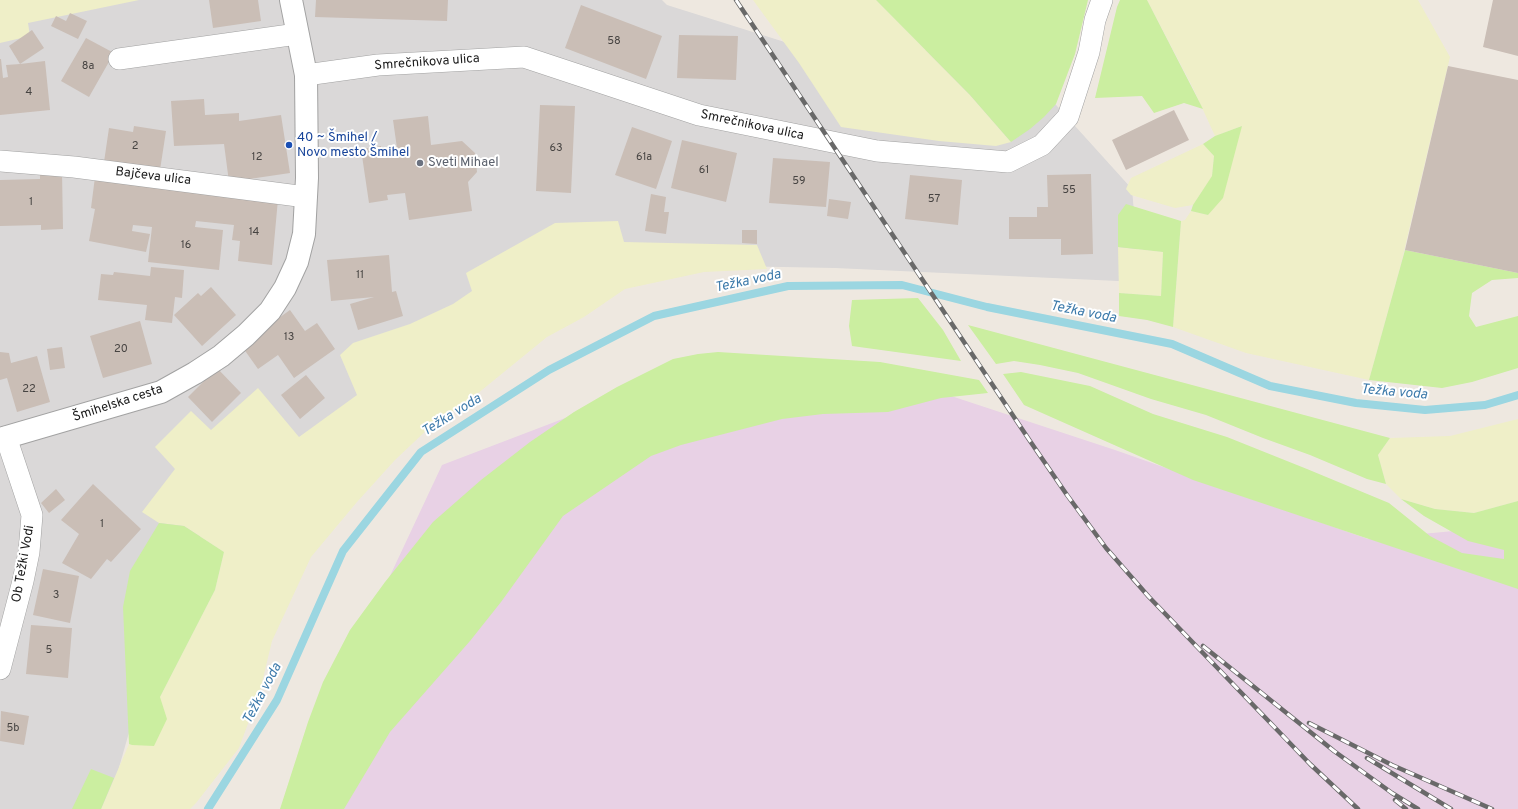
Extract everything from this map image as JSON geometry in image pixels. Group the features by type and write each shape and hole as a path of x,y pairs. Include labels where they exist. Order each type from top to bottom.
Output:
{"street":[{"name":"Šmihelska cesta","path":"3,438 161,392 195,373 221,356 246,335 270,311 285,288 297,262 304,234 306,197 306,76 291,0"},
{"name":"Smrečnikova ulica","path":"306,76 378,66 524,57 699,115 877,151 1008,162 1042,145 1068,117 1089,52 1095,20 1102,0"},
{"path":"119,59 297,34"},
{"name":"Bajčeva ulica","path":"0,161 74,167 306,197"},
{"name":"Ob Težki Vodi","path":"0,670 23,581 32,515 3,438"}],"shaded area":[{"path":"0,0 662,0 667,5 861,66 991,33 1132,189 1140,282 835,268 572,263 374,396 243,468 172,582 110,799 103,809 0,809"},
{"path":"712,362 854,364 1115,450 1368,539 1518,525 1518,809 289,809 321,723 442,465"}],"green space":[{"path":"0,0 139,0 28,23 30,36 0,43"},
{"path":"753,0 876,0 970,95 1011,142 996,146 939,141 841,127 799,63"},
{"path":"876,0 1088,0 1075,54 1056,104 1030,129 1011,142 970,95"},
{"path":"1120,0 1147,0 1203,109 1184,103 1154,113 1142,96 1095,98"},
{"path":"1147,0 1418,0 1450,57 1401,264 1369,380 1246,353 1173,327 1181,221 1185,220 1191,211 1208,215 1242,126 1215,136 1193,88"},
{"path":"1242,126 1223,198 1208,215 1191,211 1193,205 1212,176 1214,156 1203,144 1215,136"},
{"path":"1203,144 1214,156 1212,177 1193,205 1175,208 1131,195 1126,189 1131,178"},
{"path":"1126,204 1181,221 1173,327 1147,320 1119,316 1119,293 1161,296 1163,252 1118,247 1118,215"},
{"path":"618,221 624,242 757,245 767,269 704,272 625,289 584,317 547,337 477,394 430,427 395,460 357,502 311,557 272,641 260,691 239,748 196,803 190,809 101,809 129,744 132,745 160,697 215,590 224,552 184,526 159,523 142,512 175,469 155,447 191,411 211,430 258,388 299,437 357,395 340,355 353,343 410,324 453,304 472,291 466,273 555,223"},
{"path":"1118,247 1163,252 1161,296 1119,293"},
{"path":"1405,250 1518,273 1518,278 1492,280 1472,293 1469,316 1476,327 1518,316 1518,368 1472,382 1442,388 1369,380"},
{"path":"918,298 943,330 961,361 852,346 849,326 852,300"},
{"path":"968,325 1390,438 1378,455 1386,484 1367,479 1310,455 1206,415 1151,399 1078,373 1014,361 996,364"},
{"path":"718,352 880,362 979,380 988,393 941,398 888,412 823,414 782,419 681,445 651,456 563,516 501,602 470,641 390,732 344,809 280,809 308,722 323,682 350,630 385,582 433,522 481,480 530,442 574,412 617,387 673,359"},
{"path":"1021,372 1090,386 1153,414 1227,437 1307,469 1389,503 1430,536 1462,553 1504,559 1504,550 1468,541 1424,516 1401,499 1435,509 1474,513 1518,501 1518,589 1193,480 1024,405 1003,374"},
{"path":"1518,419 1518,501 1474,513 1435,509 1401,499 1386,484 1378,455 1390,438 1450,436"},
{"path":"159,523 184,526 224,552 215,590 160,697 167,719 154,746 132,745 129,744 123,607 130,571"},
{"path":"91,769 114,778 101,809 72,809"}],"building":[{"path":"209,0 258,0 261,21 213,28"},
{"path":"316,0 448,0 447,21 315,17"},
{"path":"1493,0 1518,0 1518,56 1483,47"},
{"path":"581,5 662,36 646,79 565,48"},
{"path":"70,13 87,21 78,39 51,26 56,16 66,21"},
{"path":"32,30 44,48 20,64 9,46"},
{"path":"679,35 738,36 736,80 677,78"},
{"path":"86,38 114,53 89,97 61,81"},
{"path":"0,59 3,78 8,77 6,65 45,61 50,110 0,115"},
{"path":"1448,66 1518,80 1518,273 1405,250"},
{"path":"204,99 205,115 239,113 239,121 281,115 290,173 229,182 224,144 174,146 171,101"},
{"path":"540,105 575,106 571,193 536,191"},
{"path":"1174,110 1189,140 1126,170 1112,140"},
{"name":"Sveti Mihael","path":"428,116 431,145 462,141 475,153 477,172 468,182 472,211 409,220 405,193 387,195 388,200 369,203 361,149 381,146 381,149 397,148 393,120"},
{"path":"134,126 166,131 160,170 104,162 109,128 133,132"},
{"path":"632,127 672,141 656,189 615,175"},
{"path":"682,140 737,153 726,202 671,188"},
{"path":"773,158 830,162 826,207 769,203"},
{"path":"62,172 63,229 41,230 41,225 0,226 0,180 40,179 40,173"},
{"path":"1091,174 1093,254 1061,255 1061,239 1009,239 1009,217 1037,217 1037,207 1048,207 1047,175"},
{"path":"910,175 962,180 958,225 905,219"},
{"path":"95,177 278,199 272,265 238,261 240,241 232,240 234,225 196,221 195,227 223,230 219,270 148,262 152,227 133,225 132,231 150,234 146,252 89,241 95,209 91,208"},
{"path":"651,194 666,197 664,212 669,212 666,234 645,231"},
{"path":"829,199 851,202 848,219 827,216"},
{"path":"742,230 757,230 757,244 742,243"},
{"path":"389,255 392,292 396,291 403,316 358,330 350,304 374,297 331,301 327,260"},
{"path":"151,267 184,270 182,298 175,297 172,323 145,320 147,305 98,300 101,274 113,275 114,272 150,276"},
{"path":"211,287 236,315 202,346 174,315 198,293 201,296"},
{"path":"290,310 305,331 317,323 335,349 294,378 278,355 258,369 241,345"},
{"path":"140,321 152,364 103,378 90,336"},
{"path":"62,347 65,368 50,370 47,349"},
{"path":"0,352 9,353 11,363 37,356 50,402 17,412 7,378 0,380"},
{"path":"217,368 241,393 212,422 188,397"},
{"path":"306,375 325,398 300,419 281,395"},
{"path":"93,484 141,529 111,562 107,559 91,579 62,563 79,534 61,520"},
{"path":"56,489 65,500 49,513 41,503"},
{"path":"43,569 79,576 70,623 33,615"},
{"path":"31,625 72,628 68,678 26,674"},
{"path":"1,711 29,716 24,745 0,741"}],"waterway":[{"name":"Težka voda","path":"208,809 277,700 343,551 421,452 549,370 654,316 788,286 902,285 987,307 1172,344 1270,386 1356,403 1425,410 1485,405 1518,395"}],"railway":[{"path":"736,0 1030,441 1106,548 1149,597 1310,764 1358,809"},
{"path":"1203,646 1334,751 1392,793 1418,809"},
{"path":"1309,723 1392,765 1492,809"},
{"path":"1367,758 1451,809"},
{"path":"1395,800 1406,809"}],"place":[{"name":"40 ~ Šmihel / Novo mesto Šmihel","path":"289,145"},
{"name":"Sveti Mihael","path":"420,163"}]}
